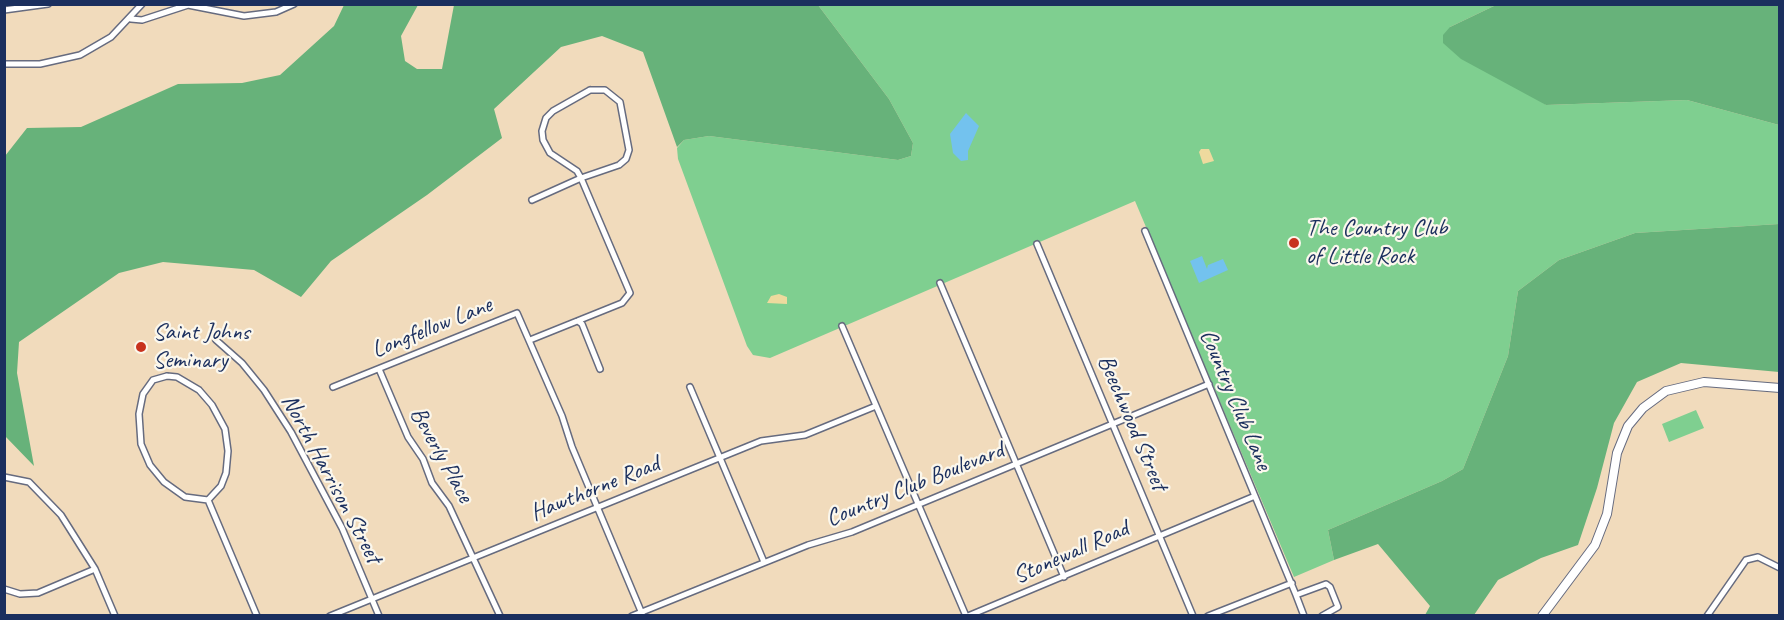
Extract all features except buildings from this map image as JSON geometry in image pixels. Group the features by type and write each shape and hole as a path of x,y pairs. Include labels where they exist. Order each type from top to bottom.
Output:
{"main road":[{"path":"1542,615 1595,545 1607,514 1617,453 1628,426 1642,408 1666,391 1694,383 1779,388"}],"street":[{"path":"4,9 48,4"},
{"path":"4,64 40,64 73,57 111,37 131,19 142,4"},
{"path":"131,19 142,20 170,7 198,6 230,15 244,16 265,14 294,4"},
{"path":"532,200 581,178 619,165 629,154 623,109 616,97 604,90 590,90 576,96 553,111 543,124 542,137 545,146 581,178 630,293 622,303 531,339 602,519 643,614"},
{"name":"Country Club Lane","path":"1145,231 1304,615"},
{"name":"Beechwood Street","path":"1037,244 1193,615"},
{"path":"940,283 1064,577"},
{"name":"Longfellow Lane","path":"333,387 517,313 531,339"},
{"path":"578,321 582,324 600,369"},
{"path":"842,326 967,615"},
{"name":"North Harrison Street","path":"216,340 242,363 264,390 291,432 342,528 379,615"},
{"name":"Beverly Place","path":"379,369 408,438 420,453 432,483 449,506 475,557 500,615"},
{"path":"171,375 187,382 206,397 221,420 227,440 227,466 221,486 208,500 192,499 173,490 157,474 145,455 139,431 139,414 143,393 156,379 171,375"},
{"name":"Country Club Boulevard","path":"632,615 643,614 764,562 852,532 1209,384"},
{"path":"690,387 764,562"},
{"name":"Hawthorne Road","path":"330,615 766,440 805,435 876,406"},
{"path":"4,477 33,484 61,515 95,570 115,615"},
{"name":"Stonewall Road","path":"967,615 1064,577 1160,534 1255,496"},
{"path":"208,500 257,615"},
{"path":"1707,615 1746,560 1758,557 1779,568"},
{"path":"4,589 20,594 38,593 95,570"},
{"path":"1208,615 1292,583"},
{"path":"1296,595 1323,584 1329,585 1338,607 1322,615"}],"green space":[{"path":"344,5 418,5 401,36 405,61 417,69 442,69 454,5 818,5 889,99 913,143 911,156 898,160 709,136 684,140 677,147 643,52 602,36 561,47 494,109 502,138 427,195 331,261 301,297 254,270 163,262 119,273 19,342 17,373 34,466 5,436 5,156 27,128 81,127 178,84 242,83 280,75 334,26"},
{"name":"The Country Club of Little Rock","path":"818,5 1496,5 1450,27 1546,105 1687,100 1779,125 1779,224 1635,233 1559,260 1518,291 1508,356 1463,469 1442,481 1328,530 1334,560 1294,577 1135,201 770,358 753,355 747,346 678,159 677,148 684,140 709,136 898,160 911,156 913,143 889,99"},
{"path":"1496,5 1779,5 1779,125 1687,100 1546,105 1461,59 1443,43 1443,35 1450,27"},
{"path":"1779,224 1779,372 1681,363 1637,382 1614,423 1597,488 1578,545 1541,558 1498,580 1474,615 1425,615 1430,606 1378,544 1334,560 1328,530 1442,481 1463,469 1508,356 1518,291 1559,260 1635,233"},
{"path":"1696,410 1704,428 1669,442 1662,424"}],"sand":[{"path":"1201,149 1209,149 1214,161 1203,164 1199,152"},
{"path":"779,294 787,297 787,304 767,303 771,296"}],"water":[{"path":"966,113 979,126 968,151 968,160 961,161 953,153 950,134"},
{"path":"1202,256 1207,269 1208,265 1223,259 1228,270 1199,283 1190,261"}],"place":[{"name":"The Country Club of Little Rock","path":"1294,243"},
{"name":"Saint Johns Seminary","path":"141,347"}]}
